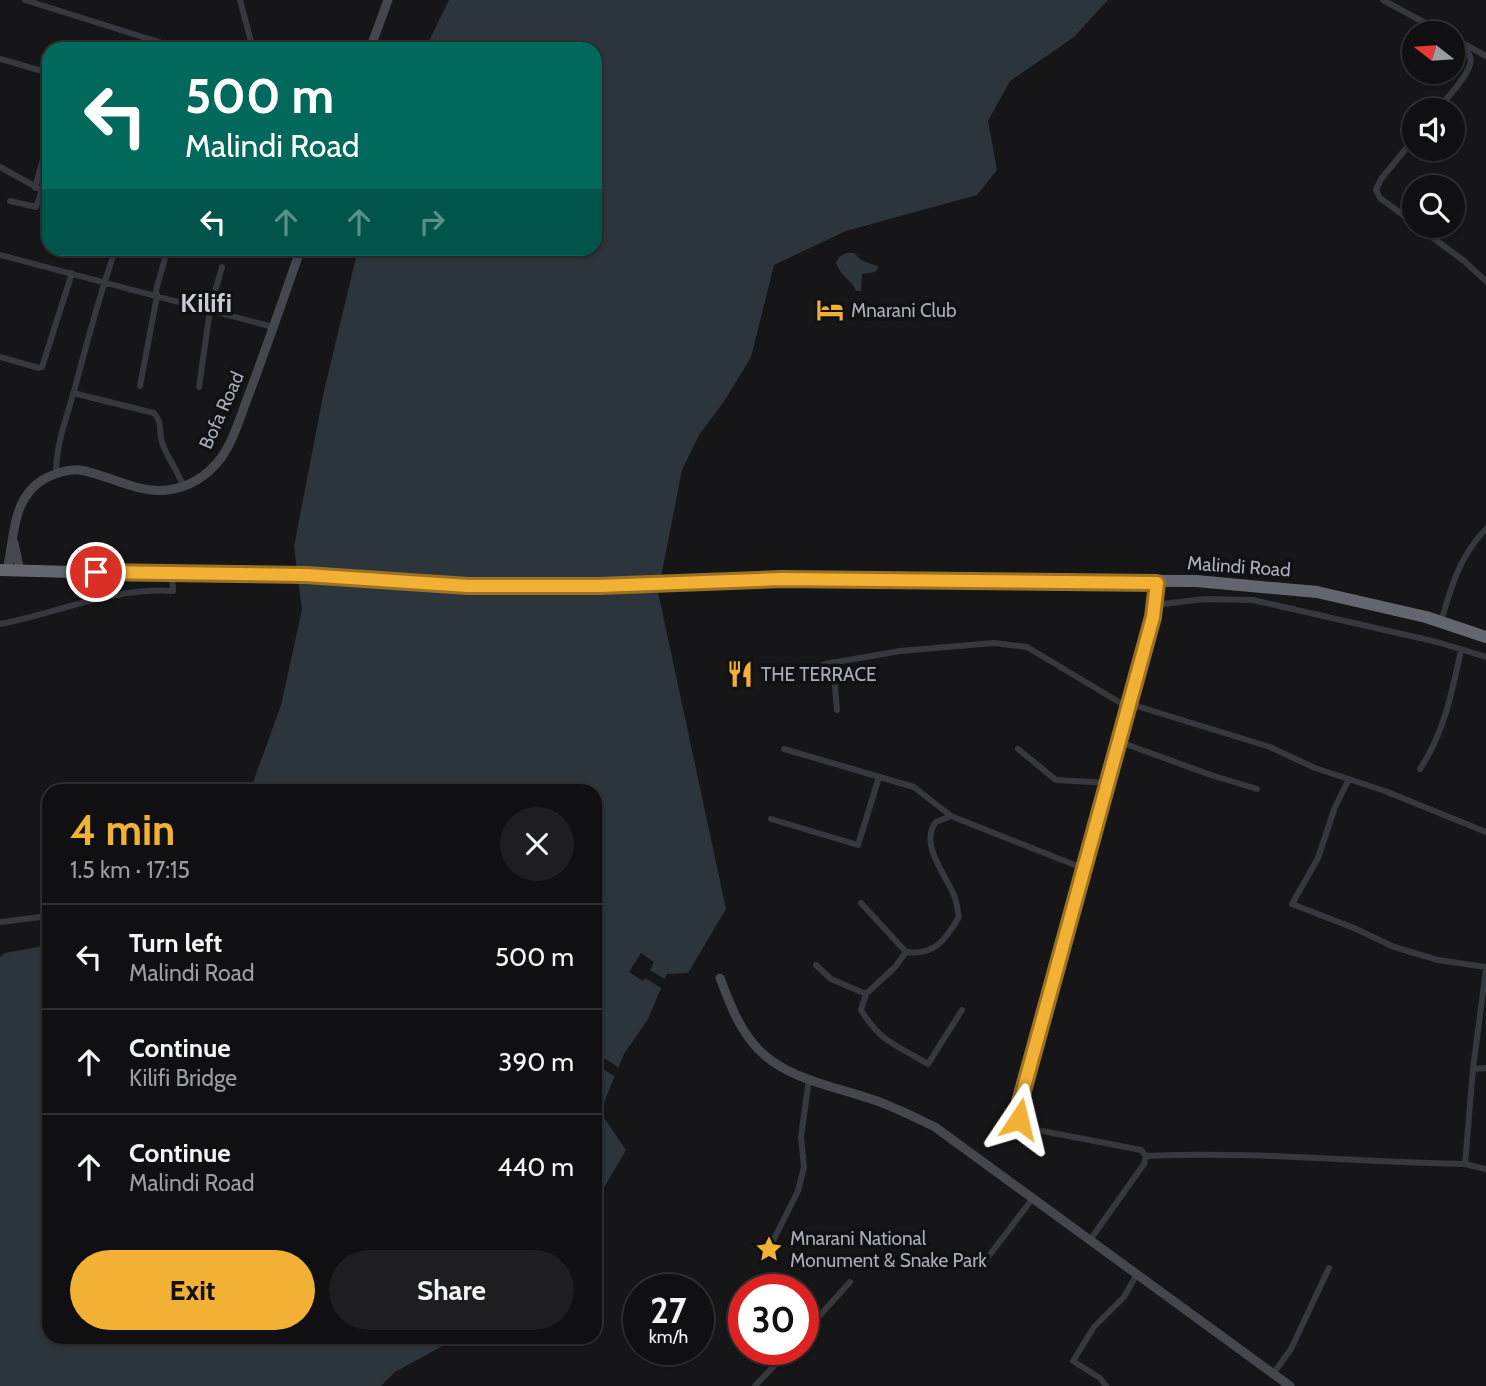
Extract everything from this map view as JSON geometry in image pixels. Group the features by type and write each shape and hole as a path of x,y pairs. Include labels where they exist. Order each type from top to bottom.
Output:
{"highway":[{"path":"9,570 172,574"},
{"name":"Malindi Road","path":"172,574 306,575 468,586 599,586 890,579 1157,583 1196,581 1317,592 1441,622 1486,637"}],"street":[{"path":"25,0 159,42"},
{"path":"240,0 251,42"},
{"path":"373,42 388,0"},
{"path":"1383,0 1422,21"},
{"path":"1465,46 1486,56"},
{"path":"1465,51 1470,56 1471,64 1465,74"},
{"path":"0,59 42,72"},
{"path":"1447,98 1458,84"},
{"path":"1402,154 1381,179 1377,190 1380,198 1402,214"},
{"path":"0,167 42,191 36,207 10,201"},
{"path":"1432,238 1486,281"},
{"path":"0,255 273,327"},
{"path":"9,570 16,516 26,494 41,481 56,474 59,441 113,256"},
{"path":"140,386 156,290 166,256"},
{"name":"Bofa Road","path":"56,474 71,469 80,470 151,490 170,489 197,480 223,456 297,256"},
{"path":"200,387 210,310 222,267"},
{"path":"0,357 42,367 72,273"},
{"path":"74,393 154,413 160,420 164,448 177,469 183,486"},
{"path":"1441,622 1461,562 1471,543 1486,529"},
{"path":"0,624 60,610 94,598 154,590 173,591 172,574"},
{"path":"1157,583 1155,605 1130,706 1020,1102 1019,1119 1032,1129 1140,1150 1146,1156 1299,1156 1465,1164 1486,1169"},
{"path":"1155,605 1204,599 1253,600 1486,657"},
{"path":"815,669 833,663 900,651 994,643 1027,647 1130,706 1270,747 1315,768 1486,832"},
{"path":"1420,769 1434,750 1450,704 1461,650"},
{"path":"833,663 837,710"},
{"path":"1120,742 1257,789"},
{"path":"1018,748 1056,780 1109,783"},
{"path":"784,749 914,786 951,816 1085,869"},
{"path":"771,819 858,845 880,777"},
{"path":"1349,779 1335,807 1318,858 1292,904 1394,947 1438,960 1486,968 1473,1069 1465,1164"},
{"path":"861,903 906,952 916,953 941,944 958,917 955,898 933,851 930,835 936,822 951,816"},
{"path":"0,922 42,917"},
{"path":"906,952 895,967 866,994 861,1010 874,1030 893,1046 928,1064 962,1010"},
{"path":"816,965 831,979 866,994"},
{"path":"720,978 733,1012 757,1048 783,1068 808,1079 878,1101 935,1127 1138,1274 1272,1374 1279,1383 1290,1386"},
{"path":"1473,1069 1486,1068"},
{"path":"770,1247 798,1191 804,1167 801,1137 808,1079"},
{"path":"1090,1240 1144,1164 1146,1156"},
{"path":"985,1261 1033,1198"},
{"path":"1272,1374 1291,1349 1329,1268"},
{"path":"1106,1386 1101,1378 1073,1362 1094,1326 1124,1297 1138,1274"},
{"path":"819,1316 850,1282"},
{"path":"755,1386 777,1365"}],"shaded area":[{"path":"449,0 1108,0 1074,37 1010,81 988,121 997,170 977,195 846,231 774,265 751,357 725,400 699,435 682,470 658,592 726,909 688,973 667,974 648,1019 624,1054 602,1107 602,784 253,784 281,705 302,610 294,547 324,391 356,256 602,256 602,42 428,42"},
{"path":"854,253 861,260 879,267 875,272 862,274 861,291 856,291 836,263 839,257"},
{"path":"42,946 42,1344 446,1344 395,1372 381,1386 0,1386 0,957 5,953"},
{"path":"602,1115 626,1150 602,1191"}],"pier":[{"path":"641,953 654,962 650,970 668,981 663,989 629,972"},
{"path":"602,1057 621,1069 617,1078 602,1068"}],"place":[{"name":"Mnarani Club","path":"830,310"},
{"name":"THE TERRACE","path":"740,674"},
{"name":"Mnarani National Monument & Snake Park","path":"769,1249"}],"district":[{"name":"Kilifi","path":"206,303"}],"route":[{"path":"96,572 306,575 468,586 599,586 782,579 1157,583 1153,617 1020,1102 1019,1119"}]}
